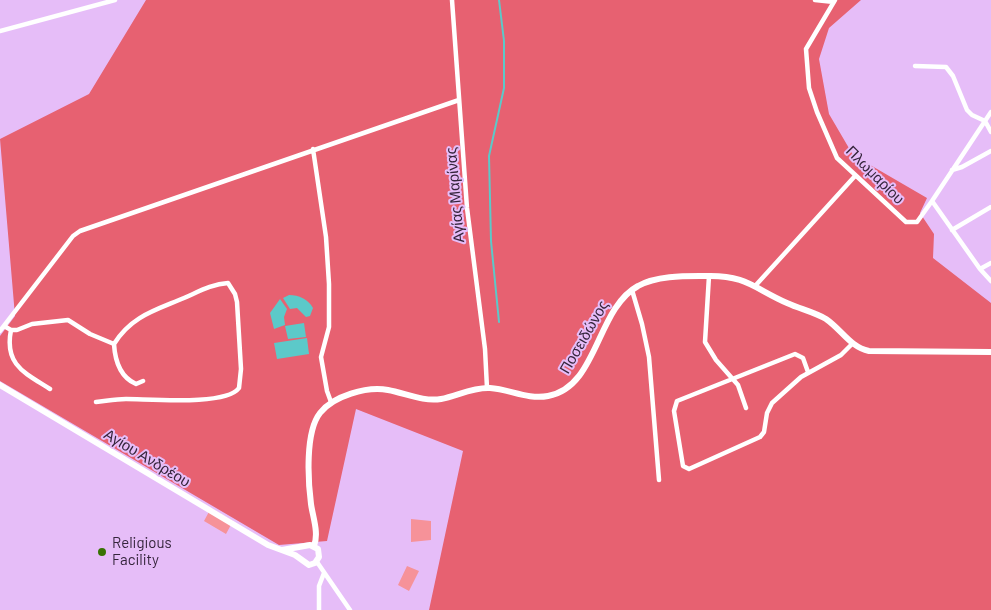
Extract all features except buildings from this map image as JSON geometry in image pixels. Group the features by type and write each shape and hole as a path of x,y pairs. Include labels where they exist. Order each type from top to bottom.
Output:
{"street":[{"path":"0,31 114,0"},
{"name":"Αγίας Μαρίνας","path":"452,0 467,208 485,349 487,388"},
{"path":"815,0 834,1"},
{"name":"Πλωμαρίου","path":"834,1 822,24 809,42 806,58 807,75 817,112 831,147 838,158 855,176 906,222 917,222 932,201"},
{"path":"914,66 946,67 950,71 967,110 985,122 991,132"},
{"path":"0,331 73,236 80,232 313,149 459,100"},
{"path":"991,112 932,201 980,270 991,281"},
{"path":"313,149 328,262 330,314 321,357 327,391 331,402 318,415 311,437 310,485 317,537 314,546"},
{"path":"951,170 962,167 991,151"},
{"path":"756,286 855,176"},
{"path":"952,230 991,207"},
{"path":"980,270 991,263"},
{"path":"709,276 705,342 716,360 733,379 746,408"},
{"name":"Ποσειδώνος","path":"331,402 379,389 413,397 440,399 487,388 541,397 554,394 568,388 580,375 615,308 632,290 640,285 655,281 709,276 730,277 756,286 780,300 825,318 852,344 860,349 874,351 991,352"},
{"path":"96,402 126,399 173,401 202,399 231,394 239,388 241,369 237,302 236,294 228,283 209,287 141,315 120,334 114,344 122,375 136,384 143,381"},
{"path":"632,290 649,357 659,480"},
{"path":"4,326 11,330 22,329 32,324 68,320 90,334 114,344"},
{"path":"11,330 10,349 14,362 20,370 50,389"},
{"path":"808,372 803,358 800,354 795,354 682,398 675,406 677,429 685,468 690,469 760,437 764,432 767,413 772,402 808,372 840,355 852,344"},
{"name":"Αγίου Ανδρέου","path":"0,385 250,535 300,558 308,564 317,562"},
{"path":"300,558 300,551 304,546"},
{"path":"282,550 314,546"},
{"path":"314,546 319,554 317,562 350,610"},
{"path":"319,610 320,586 324,573"}],"shaded area":[{"path":"146,0 861,0 829,28 819,59 829,114 853,155 927,198 920,213 934,234 933,258 991,303 991,610 429,610 463,451 356,409 327,541 279,545 0,381 0,336 15,316 0,139 89,94"},
{"path":"289,295 300,297 309,302 313,308 310,316 306,317 297,308 290,309 283,298"},
{"path":"280,299 287,309 284,317 285,325 274,329 270,313"},
{"path":"304,323 306,337 288,339 285,326"},
{"path":"307,338 309,354 277,359 274,343"},
{"path":"211,508 233,521 226,534 204,521"},
{"path":"411,519 431,521 431,540 411,542"},
{"path":"407,566 419,571 409,591 398,585"}],"waterway":[{"path":"499,0 504,41 504,88 489,156 491,241 499,322"}],"place":[{"name":"Religious Facility","path":"102,552"}]}
